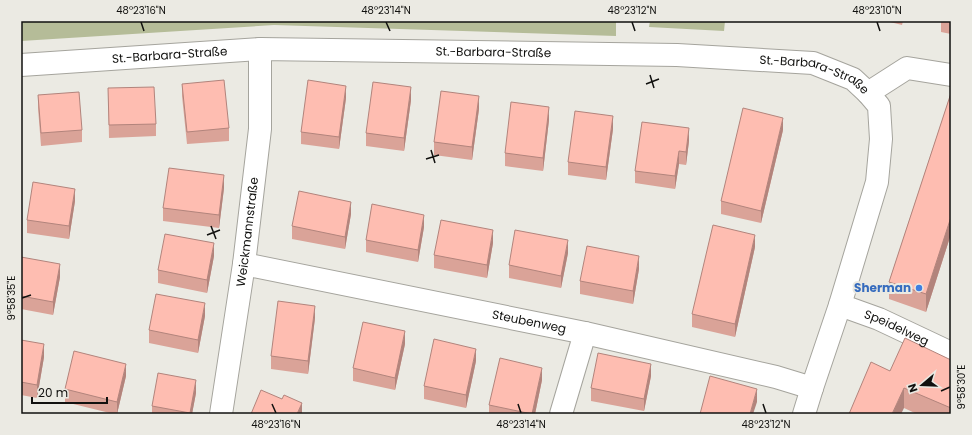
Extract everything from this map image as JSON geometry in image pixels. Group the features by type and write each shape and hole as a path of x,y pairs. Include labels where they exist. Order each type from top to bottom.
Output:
{"street":[{"name":"St.-Barbara-Straße","path":"21,65 260,49 677,55 813,63 852,79 868,93 907,68 951,75"},
{"name":"Weickmannstraße","path":"221,414 244,264 260,129 260,49"},
{"path":"804,414 840,305 877,182 881,139 879,106 868,93"},
{"name":"Steubenweg","path":"244,264 585,333 776,377 812,388"},
{"name":"Speidelweg","path":"840,305 879,319 951,353"},
{"path":"561,414 585,333"}],"green space":[{"path":"21,21 616,21 616,36 274,25 21,41"},
{"path":"650,21 725,21 724,31 649,27"}],"building":[{"path":"224,80 229,128 187,132 182,84"},
{"path":"308,80 346,86 339,137 301,132"},
{"path":"373,82 411,87 404,138 366,133"},
{"path":"154,87 156,124 109,125 108,88"},
{"path":"441,91 479,96 472,147 434,142"},
{"path":"79,92 82,130 41,133 38,95"},
{"path":"951,93 951,217 926,294 889,282"},
{"path":"511,102 549,107 543,158 505,153"},
{"path":"743,108 783,118 761,211 721,201"},
{"path":"575,111 613,116 606,167 568,162"},
{"path":"642,122 689,128 686,152 679,151 675,176 635,171"},
{"path":"169,168 224,175 219,215 163,208"},
{"path":"33,182 75,189 69,226 27,220"},
{"path":"299,191 351,202 345,237 292,226"},
{"path":"372,204 424,215 418,250 366,240"},
{"path":"441,220 493,230 487,265 434,255"},
{"path":"713,225 755,235 735,324 692,314"},
{"path":"515,230 568,240 561,276 509,265"},
{"path":"165,234 214,243 207,280 158,270"},
{"path":"587,246 639,256 633,291 580,281"},
{"path":"21,257 60,264 53,302 21,296"},
{"path":"156,294 205,303 198,340 149,330"},
{"path":"278,301 315,306 308,361 271,356"},
{"path":"363,322 405,331 395,378 353,368"},
{"path":"905,338 951,360 951,408 904,388 892,414 849,414 871,362 890,371"},
{"path":"434,339 476,349 466,395 424,386"},
{"path":"21,340 44,344 37,385 21,382"},
{"path":"74,351 126,364 117,402 65,389"},
{"path":"598,353 651,364 644,399 591,388"},
{"path":"500,358 542,368 532,414 489,405"},
{"path":"158,373 196,380 190,413 152,406"},
{"path":"710,376 757,389 750,414 700,414"},
{"path":"261,390 282,399 284,395 302,403 297,414 251,414"}],"place":[{"name":"Sherman","path":"919,288"}]}
